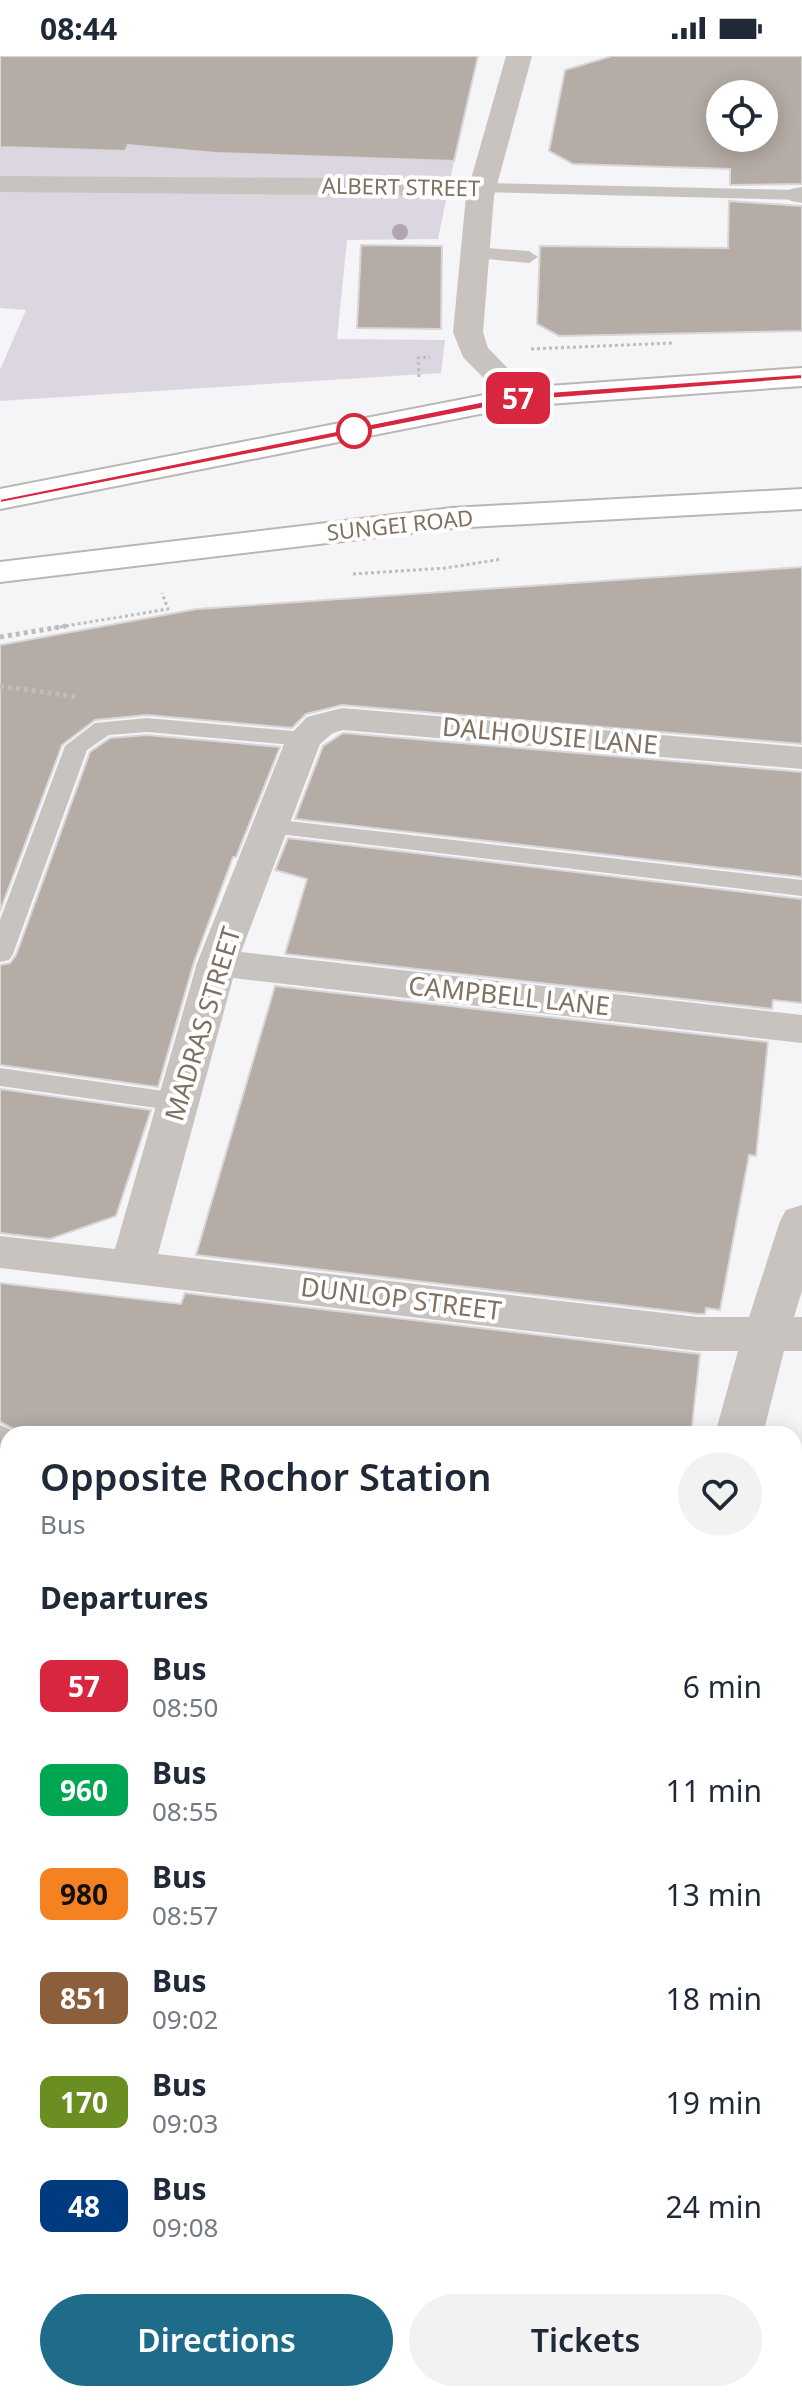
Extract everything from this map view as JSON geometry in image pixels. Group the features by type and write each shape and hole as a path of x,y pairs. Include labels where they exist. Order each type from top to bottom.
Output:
{"highway":[{"path":"0,499 520,397 802,377"},
{"name":"SUNGEI ROAD","path":"0,572 452,518 802,499"}],"street":[{"path":"519,56 482,188 473,253 468,332 474,351 520,397"},
{"name":"ALBERT STREET","path":"0,184 482,188"},
{"name":"DALHOUSIE LANE","path":"304,739 320,725 342,719 802,758"},
{"name":"MADRAS STREET","path":"132,1267 217,963 304,739"},
{"name":"CAMPBELL LANE","path":"217,963 802,1029"},
{"path":"743,1426 784,1335 802,1221"},
{"name":"DUNLOP STREET","path":"0,1252 698,1334 784,1335"}],"lane":[{"name":"ALBERT STREET","path":"482,188 802,195"},
{"path":"473,253 529,257"},
{"path":"0,954 77,746 103,728 147,725 304,739"},
{"path":"271,827 802,888"},
{"path":"0,1077 178,1102"}],"path":[{"path":"418,358 474,351 675,343"},
{"path":"342,575 446,568 504,558"},
{"path":"161,591 176,588"},
{"path":"0,637 168,609"},
{"path":"0,686 93,698 103,728"}],"shaded area":[{"path":"129,144 216,153 454,161 438,239 347,240 337,339 445,340 441,373 0,401 0,370 26,310 0,308 0,147 125,151"}],"building":[{"path":"0,56 478,56 454,161 216,153 128,145 125,151 0,147"},
{"path":"612,56 802,56 802,184 730,185 730,169 573,164 549,151 565,70"},
{"path":"729,201 802,206 802,331 559,336 537,324 540,246 728,248"},
{"path":"361,245 442,246 441,329 357,328"},
{"path":"802,567 802,744 342,705 306,714 292,728 147,715 95,720 62,745 0,911 0,645 197,609"},
{"path":"343,733 802,772 802,877 295,819 323,746"},
{"path":"147,735 280,747 236,857 233,857 194,962 158,1087 0,1065 0,965 10,963 16,955 90,752 110,738"},
{"path":"288,838 802,899 802,1003 773,1000 772,1009 285,954 307,879 275,870"},
{"path":"275,986 768,1042 756,1156 749,1155 720,1310 706,1308 705,1314 698,1314 196,1255"},
{"path":"0,1089 151,1110 116,1216 50,1239 0,1233"},
{"path":"0,1283 181,1304 185,1293 700,1354 692,1426 8,1426 0,1422"}],"bus line":[{"name":"57","path":"0,499 520,397 802,377"}]}
